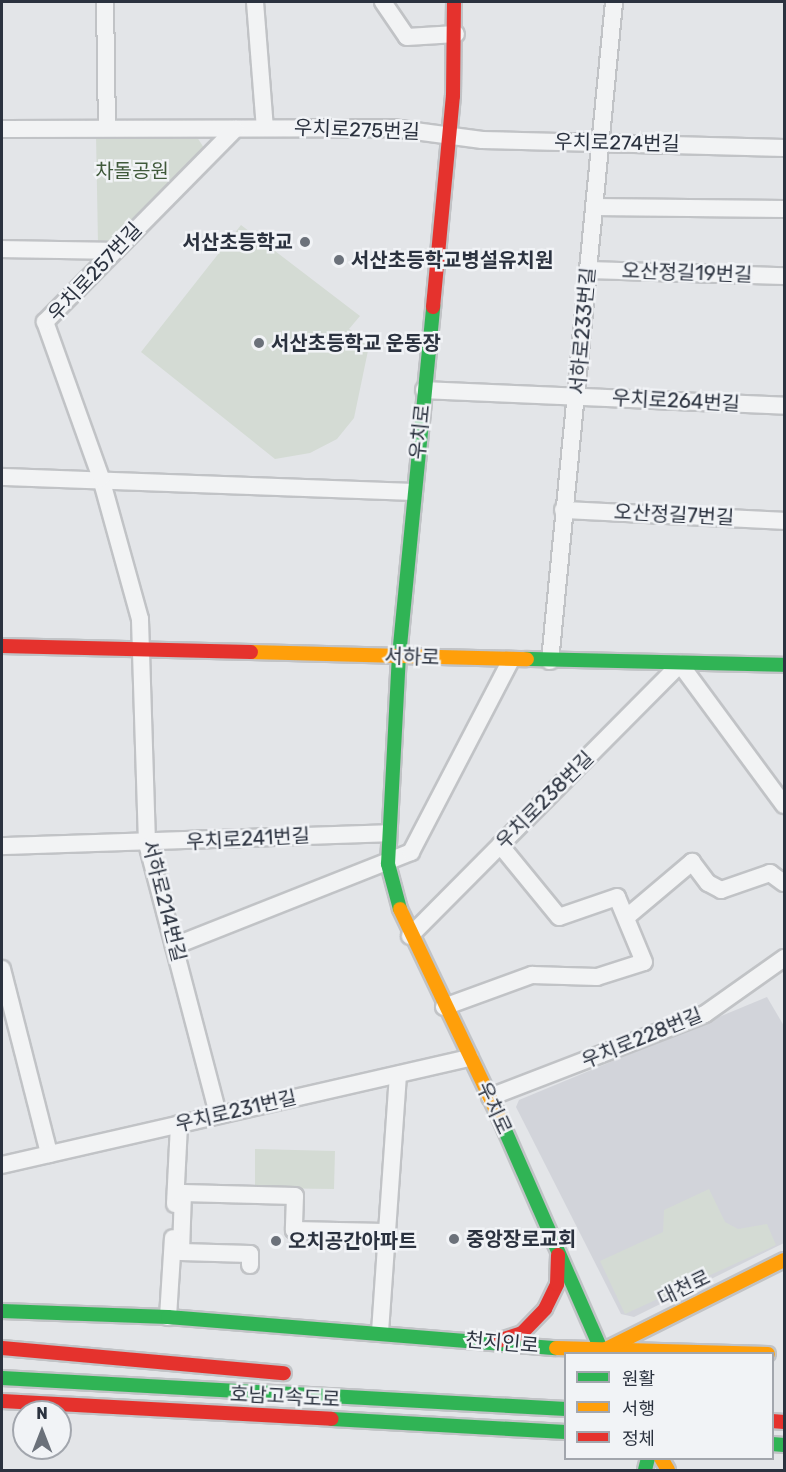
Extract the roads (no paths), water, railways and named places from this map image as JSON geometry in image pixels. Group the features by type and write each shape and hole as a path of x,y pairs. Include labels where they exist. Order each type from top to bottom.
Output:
{"main road":[{"name":"우치로","path":"454,2 456,34 449,134 399,656 387,833 388,864 410,936 490,1097 602,1352"},
{"name":"서하로","path":"2,646 143,647 511,660 784,665"},
{"path":"494,1342 522,1333 545,1310 557,1284 558,1253"},
{"name":"대천로","path":"602,1352 784,1260"},
{"name":"천지인로","path":"2,1311 168,1317 380,1332 602,1352"},
{"path":"2,1348 295,1374"},
{"name":"호남고속도로","path":"2,1378 564,1409"},
{"path":"389,1382 507,1406"},
{"name":"호남고속도로","path":"2,1401 564,1432"}],"street":[{"path":"105,2 107,128"},
{"name":"우치로275번길","path":"255,2 265,128"},
{"path":"383,2 407,37 456,34"},
{"name":"서하로233번길","path":"550,661 614,2"},
{"name":"우치로275번길","path":"2,129 392,128 449,134"},
{"name":"우치로257번길","path":"101,478 45,321 235,129"},
{"name":"우치로274번길","path":"449,134 784,148"},
{"path":"594,207 784,209"},
{"path":"2,249 113,251"},
{"name":"오산정길19번길","path":"589,270 784,276"},
{"name":"우치로264번길","path":"424,390 784,406"},
{"path":"2,477 101,478 413,492"},
{"path":"101,478 143,647"},
{"name":"오산정길7번길","path":"563,510 784,521"},
{"name":"서하로214번길","path":"143,647 147,843 218,1114"},
{"path":"174,946 388,864 411,852 511,660"},
{"path":"680,664 784,805"},
{"name":"우치로238번길","path":"410,936 680,664"},
{"name":"우치로241번길","path":"2,846 147,843 387,833"},
{"path":"444,1006 532,975 597,977 644,962 628,916 616,897 559,917 500,845"},
{"path":"628,916 692,862 708,883 722,890 770,873 784,883"},
{"name":"우치로228번길","path":"490,1097 705,1014 784,958"},
{"path":"2,969 49,1154"},
{"name":"우치로231번길","path":"2,1165 470,1058"},
{"path":"380,1332 384,1232 398,1075"},
{"path":"168,1317 179,1124"},
{"path":"250,1264 250,1254 181,1252 183,1193 295,1196 294,1230 384,1232"}],"place":[{"name":"서산초등학교","path":"305,242"},
{"name":"서산초등학교병설유치원","path":"339,260"},
{"name":"서산초등학교 운동장","path":"259,343"},
{"name":"중앙장로교회","path":"454,1239"},
{"name":"오치공간아파트","path":"276,1241"}],"park label":[{"name":"차돌공원","path":"132,171"}]}
